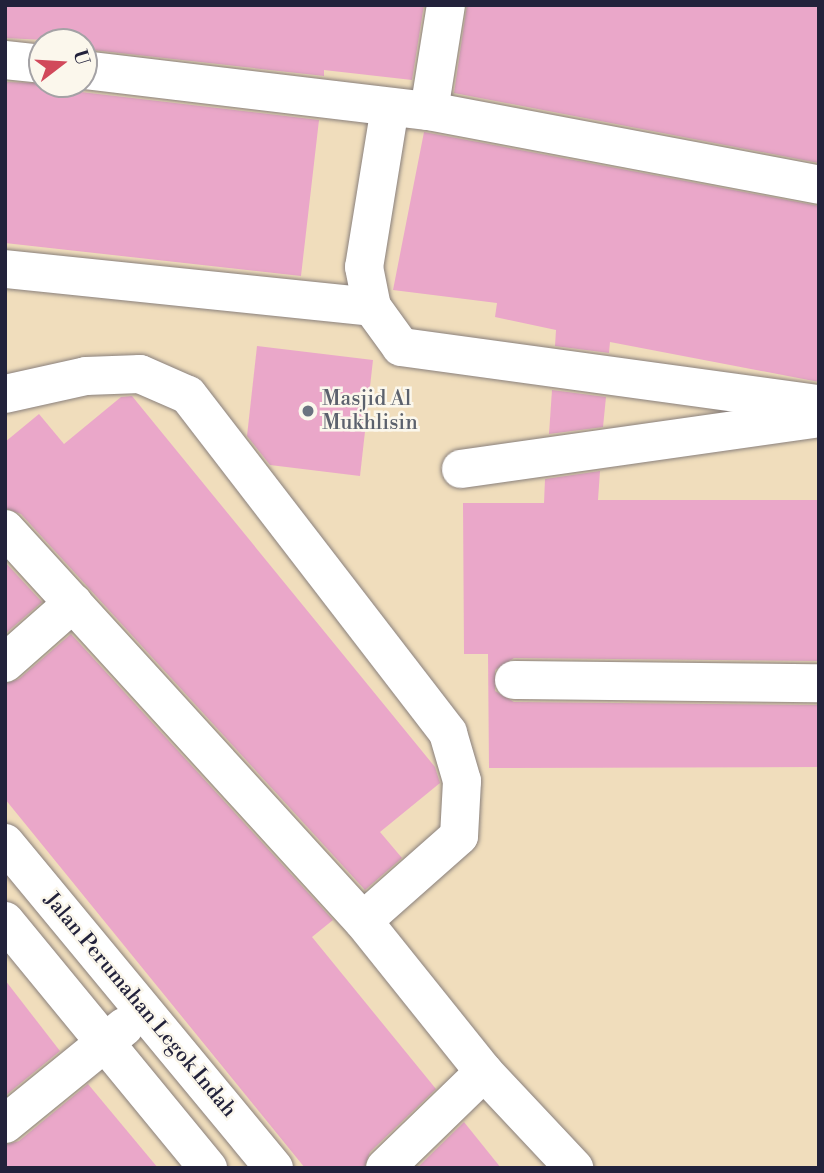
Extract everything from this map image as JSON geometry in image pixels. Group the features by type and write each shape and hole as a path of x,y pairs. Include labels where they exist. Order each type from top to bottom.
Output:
{"street":[{"path":"429,111 446,5"},
{"path":"5,60 28,62"},
{"path":"98,72 429,111 819,185"},
{"path":"390,107 364,267 372,307 401,347 819,404"},
{"path":"5,269 372,307"},
{"path":"5,394 86,376 140,374 188,395 449,733 463,781 459,836 363,921"},
{"path":"461,469 819,418"},
{"path":"5,529 363,921 484,1072 573,1168"},
{"path":"5,663 73,603"},
{"path":"514,680 819,683"},
{"name":"Jalan Perumahan Legok Indah","path":"5,843 274,1168"},
{"path":"5,921 208,1168"},
{"path":"5,1124 145,1010"},
{"path":"385,1168 484,1072"}],"building":[{"path":"5,5 424,5 412,80 324,70 324,76 98,51 98,28 28,28 28,39 5,38"},
{"path":"467,5 819,5 819,163 454,93"},
{"path":"5,82 28,83 28,98 98,98 98,94 319,120 301,276 5,243"},
{"path":"424,132 819,206 819,382 610,342 609,353 555,346 556,330 495,317 497,303 393,290"},
{"name":"Masjid Al Mukhlisin","path":"257,346 373,360 360,476 270,465 247,436"},
{"path":"552,390 606,397 603,427 549,434"},
{"path":"132,396 435,767 440,783 380,832 402,858 365,890 21,514 5,508 5,442 39,414 64,444 121,397"},
{"path":"600,471 598,500 819,500 819,661 514,658 495,670 495,691 514,702 819,705 819,767 489,768 488,654 464,654 463,503 544,503 545,479"},
{"path":"5,562 42,602 5,634"},
{"path":"71,634 333,920 312,937 436,1089 370,1152 364,1168 305,1168 5,799 5,684 19,679"},
{"path":"5,980 60,1051 5,1096"},
{"path":"88,1084 158,1168 5,1168 5,1145 19,1141"},
{"path":"464,1122 501,1168 417,1168"}],"place":[{"name":"Masjid Al Mukhlisin","path":"308,411"}]}
